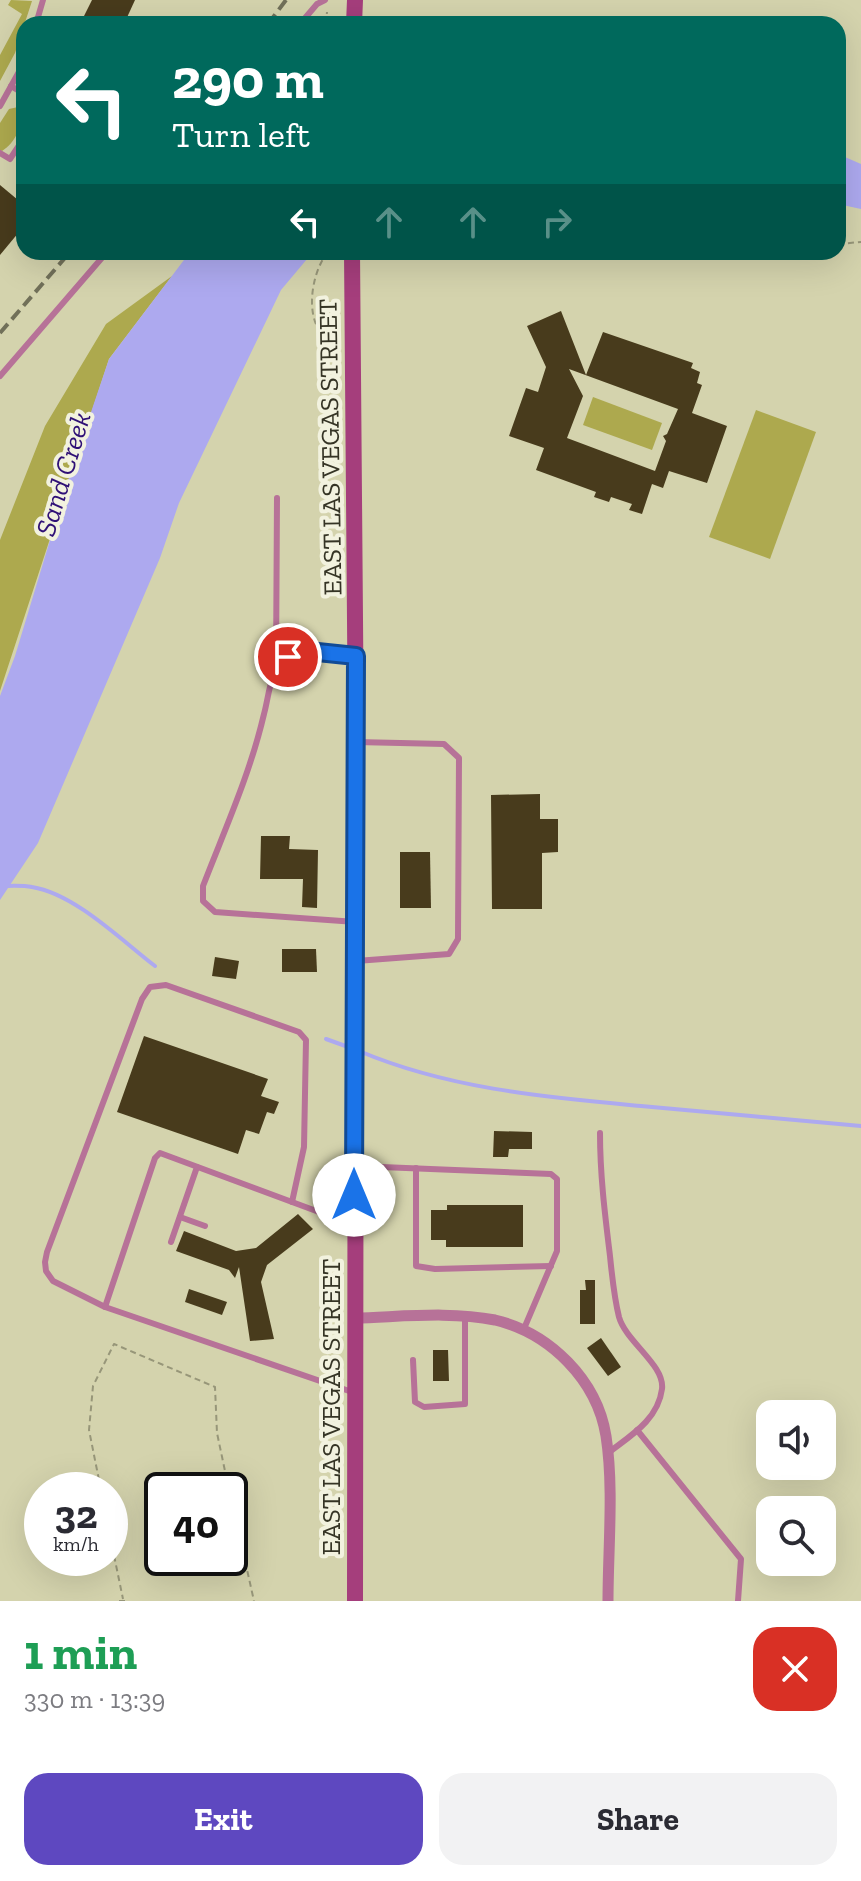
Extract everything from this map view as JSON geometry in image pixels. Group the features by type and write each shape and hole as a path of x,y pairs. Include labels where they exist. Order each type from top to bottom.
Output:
{"street":[{"name":"EAST LAS VEGAS STREET","path":"352,260 356,656 355,1601"},
{"path":"355,1318 465,1317 494,1320 523,1331 557,1351 584,1381 601,1418 608,1453 608,1601"}],"lane":[{"path":"307,16 325,0"},
{"path":"0,106 16,74"},
{"path":"11,86 16,89"},
{"path":"0,153 10,159 16,150"},
{"path":"0,376 100,260"},
{"path":"277,498 276,668 258,741 241,795 203,886 203,901 215,912 356,922"},
{"path":"276,668 288,657 308,651 356,656"},
{"path":"355,961 449,954 458,939 459,788 459,758 444,744 356,742"},
{"path":"292,1202 304,1147 306,1040 299,1032 166,985 150,987 142,999 45,1262 46,1271 53,1281 105,1307 355,1393"},
{"path":"600,1133 600,1176 620,1321 636,1346 662,1376 662,1390 656,1409 637,1430 608,1453"},
{"path":"105,1307 155,1158 160,1153 354,1225"},
{"path":"354,1165 551,1174 557,1179 557,1251 523,1331"},
{"path":"171,1242 197,1167"},
{"path":"416,1168 416,1266 435,1269 551,1266"},
{"path":"180,1217 205,1226"},
{"path":"413,1360 415,1402 418,1405 465,1404 465,1317"},
{"path":"637,1430 741,1559 738,1601"}],"path":[{"path":"327,12 327,16"},
{"path":"324,260 314,278 312,306 318,328 326,339 340,343"},
{"path":"97,1472 89,1430 93,1386 114,1344 215,1387 217,1433 226,1472"},
{"path":"248,1574 254,1601"},
{"path":"117,1576 121,1600 127,1601"}],"shaded area":[{"path":"11,0 32,1 27,16 21,16 8,5"},
{"path":"16,25 16,50 0,81 0,55"},
{"path":"16,107 16,136 2,151 0,123 9,109"},
{"path":"846,157 861,164 861,209 846,206"},
{"path":"184,260 306,260 281,290 179,503 160,558 38,843 0,900 0,696 109,359"},
{"path":"172,276 109,359 0,691 0,540 45,426 106,324"},
{"path":"593,397 662,423 652,450 583,425"},
{"path":"756,410 816,432 770,559 709,537"}],"building":[{"path":"92,0 135,0 128,16 84,16"},
{"path":"0,185 16,198 16,236 0,255"},
{"path":"561,311 586,375 603,332 693,363 691,368 700,372 697,383 702,385 692,413 727,426 707,483 669,471 663,488 652,484 642,514 629,510 632,504 611,497 609,502 594,497 596,492 536,470 544,448 509,436 526,388 538,392 546,367 527,326","holes":["569,369 678,409 667,434 663,436 666,441 655,471 567,438 583,396"]},
{"path":"540,794 540,819 558,819 558,852 542,853 542,909 492,909 491,795"},
{"path":"261,836 290,836 289,849 318,850 317,908 302,907 303,879 260,879"},
{"path":"400,852 430,852 431,908 400,908"},
{"path":"282,949 316,949 317,972 282,972"},
{"path":"215,957 239,961 236,979 212,976"},
{"path":"144,1036 268,1079 261,1096 279,1102 274,1114 267,1112 259,1134 246,1130 238,1154 117,1112"},
{"path":"494,1131 532,1132 532,1149 509,1149 508,1157 493,1157"},
{"path":"447,1205 523,1205 523,1247 446,1247 446,1240 431,1240 431,1210 447,1210"},
{"path":"298,1214 313,1229 267,1265 261,1282 274,1339 250,1341 239,1267 235,1278 229,1270 176,1251 184,1231 236,1251 256,1248"},
{"path":"585,1280 595,1280 595,1324 580,1324 580,1290 586,1290"},
{"path":"189,1289 227,1302 222,1315 185,1302"},
{"path":"601,1338 621,1367 608,1376 587,1348"},
{"path":"433,1350 448,1350 449,1381 433,1381"}],"waterway":[{"path":"0,886 32,887 65,899 97,919 155,966"},
{"path":"326,1039 351,1048"},
{"path":"359,1051 462,1083 533,1095 861,1126"}],"railway":[{"path":"274,16 286,0"},
{"path":"0,333 63,260"}],"route":[{"path":"288,657 308,651 356,656 354,1195"}],"water label":[{"name":"Sand Creek","path":"63,474"}]}
